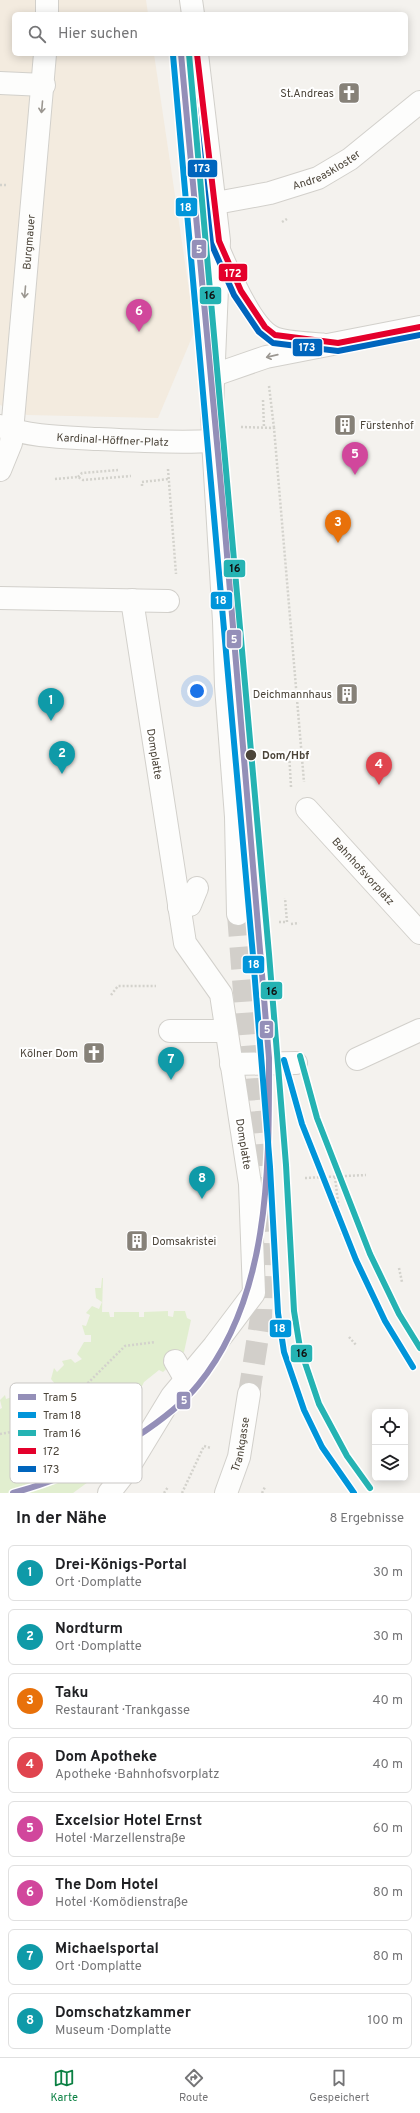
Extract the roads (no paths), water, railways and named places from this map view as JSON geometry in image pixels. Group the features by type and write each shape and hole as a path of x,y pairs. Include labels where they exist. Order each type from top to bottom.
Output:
{"street":[{"path":"47,0 47,12"},
{"path":"191,0 193,12"},
{"name":"Burgmauer","path":"6,428 44,85 45,56"},
{"path":"197,56 216,203 219,241 213,441 224,621 226,686 236,817 238,914"},
{"path":"0,83 44,85"},
{"name":"Andreaskloster","path":"216,203 270,193 318,178 350,158 420,102"},
{"path":"214,375 266,357 420,327"},
{"path":"0,470 12,443 6,428"},
{"name":"Kardinal-Höffner-Platz","path":"6,428 53,437 166,443 213,441"},
{"path":"0,598 168,601"},
{"name":"Domplatte","path":"132,600 184,943 221,994 250,1184 254,1293 184,1371 172,1396 142,1445"},
{"name":"Bahnhofsvorplatz","path":"299,802 420,933"},
{"path":"179,907 190,906 197,888"},
{"path":"357,1059 420,1030"},
{"path":"170,1031 226,1031"},
{"path":"232,1064 296,1063"},
{"name":"Trankgasse","path":"226,1493 239,1457 250,1394"},
{"name":"Domplatte","path":"109,1493 117,1483"}],"lane":[{"path":"219,241 241,291 265,327 275,335 338,343"}],"tunnel":[{"path":"238,914 263,1240 261,1317 249,1394"}],"tram line":[{"name":"18","path":"173,56 253,956 270,1167 278,1313 284,1352 304,1410 322,1447 354,1493"},
{"name":"5","path":"142,1433 177,1407 198,1385 222,1350 240,1312 253,1271 261,1229 266,1185 268,1142 269,1058 224,519 181,56"},
{"name":"16","path":"189,56 269,954 286,1165 294,1311 300,1348 319,1404 347,1456 370,1488"},
{"name":"16","path":"300,1056 317,1118 370,1254 399,1314 420,1348"},
{"name":"18","path":"284,1060 302,1124 356,1260 385,1321 413,1367"},
{"name":"5","path":"13,1493 45,1483"}],"place":[{"name":"St.Andreas","path":"349,93"},
{"name":"The Dom Hotel","path":"139,332"},
{"name":"Fürstenhof","path":"345,425"},
{"name":"Excelsior Hotel Ernst","path":"355,475"},
{"name":"Taku","path":"338,543"},
{"name":"Deichmannhaus","path":"347,694"},
{"name":"Drei-Königs-Portal","path":"51,721"},
{"name":"Dom/Hbf","path":"251,755"},
{"name":"Nordturm","path":"62,774"},
{"name":"Dom Apotheke","path":"379,785"},
{"name":"Kölner Dom","path":"94,1053"},
{"name":"Michaelsportal","path":"171,1080"},
{"name":"Domschatzkammer","path":"202,1199"},
{"name":"Domsakristei","path":"137,1241"}]}
